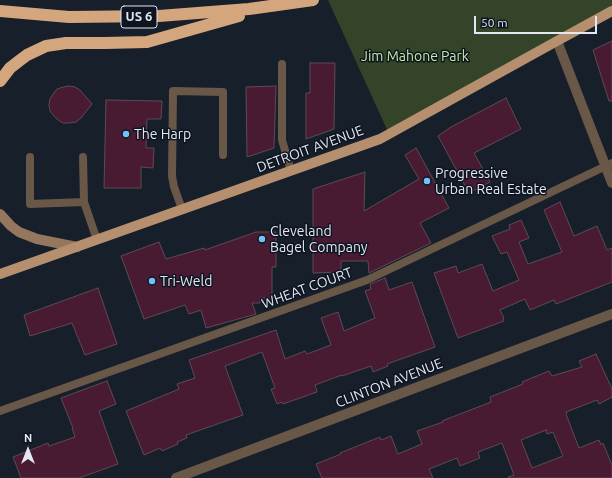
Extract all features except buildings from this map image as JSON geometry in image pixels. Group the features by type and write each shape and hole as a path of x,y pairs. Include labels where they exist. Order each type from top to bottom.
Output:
{"highway":[{"name":"US 6","path":"0,11 69,17 159,16 219,12 314,0"},
{"path":"0,81 10,68 19,61 27,55 46,46 66,43 148,42 278,5"}],"main road":[{"name":"DETROIT AVENUE","path":"0,274 380,139 612,11"},
{"path":"0,214 12,226 28,236 77,247"}],"street":[{"path":"556,41 609,165 612,183"},
{"name":"CLINTON AVENUE","path":"176,478 612,314"}],"lane":[{"path":"282,64 282,140 291,171"},
{"path":"182,209 174,187 172,176 173,91 223,92 223,155"},
{"path":"30,157 30,204 84,202"},
{"path":"83,157 84,202 97,240"},
{"name":"WHEAT COURT","path":"0,411 367,280 609,165"}],"green space":[{"name":"Jim Mahone Park","path":"328,0 612,0 612,11 389,134"}],"place":[{"name":"The Harp","path":"126,134"},
{"name":"Progressive Urban Real Estate","path":"427,181"},
{"name":"Cleveland Bagel Company","path":"262,239"},
{"name":"Tri-Weld","path":"152,281"}]}
